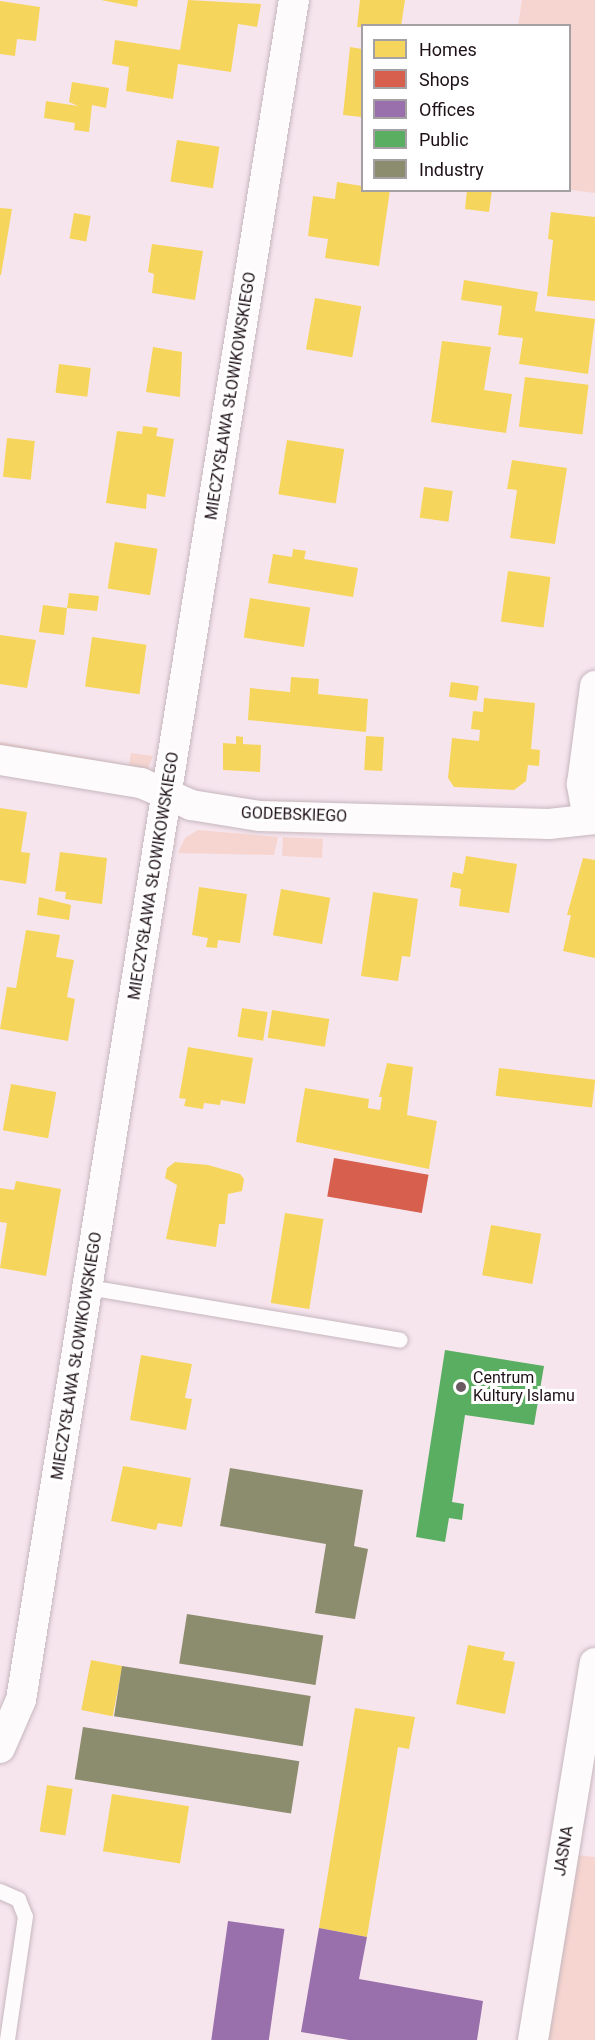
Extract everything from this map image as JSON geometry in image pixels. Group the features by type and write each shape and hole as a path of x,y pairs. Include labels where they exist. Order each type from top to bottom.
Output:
{"street":[{"name":"MIECZYSŁAWA SŁOWIKOWSKIEGO","path":"0,1748 21,1700 294,0"},
{"path":"591,819 582,776 595,686"},
{"name":"GODEBSKIEGO","path":"0,760 141,783 203,808 260,816 549,824 591,819"},
{"name":"JASNA","path":"533,2040 595,1663"}],"lane":[{"path":"88,1287 400,1340"},
{"path":"0,1891 18,1899 25,1916 7,2040"}],"shaded area":[{"path":"522,0 595,0 595,193 571,190 571,24 518,24"},
{"path":"0,742 129,765 131,753 153,756 147,771 0,746"},
{"path":"198,830 278,837 274,855 178,853 185,838"},
{"path":"283,837 323,839 322,858 282,856"},
{"path":"576,1855 595,1857 595,2040 547,2040"}],"building: Homes":[{"path":"101,0 138,0 137,7"},
{"path":"188,0 261,4 257,27 238,24 231,72 178,64 173,99 126,91 129,67 112,64 115,40 180,50"},
{"path":"360,0 405,0 401,24 361,24 361,27 357,27"},
{"path":"0,1 40,7 36,41 17,39 15,56 0,54"},
{"path":"350,47 361,49 361,117 343,115"},
{"path":"72,82 109,88 106,108 92,105 89,132 74,130 75,123 44,118 46,101 78,106 69,102"},
{"path":"177,140 219,147 213,188 170,181"},
{"path":"337,182 361,186 361,192 390,192 379,266 325,258 328,239 308,236 313,196 335,199"},
{"path":"467,192 492,192 489,212 465,209"},
{"path":"0,208 12,209 1,275 0,275"},
{"path":"551,212 595,217 595,301 547,296 553,240 548,239"},
{"path":"74,213 91,216 86,242 69,239"},
{"path":"152,244 203,251 195,300 152,293 154,274 148,272"},
{"path":"464,280 538,292 535,311 595,319 588,374 519,364 523,338 498,335 502,306 461,300"},
{"path":"315,298 361,306 352,357 306,349"},
{"path":"442,341 491,347 484,390 512,394 506,433 431,422"},
{"path":"153,347 182,352 180,397 146,392"},
{"path":"59,364 91,368 87,397 55,393"},
{"path":"525,377 589,385 582,434 519,427"},
{"path":"143,426 158,428 156,436 174,439 165,497 147,494 146,509 106,503 117,431 142,434"},
{"path":"7,438 35,441 31,480 3,477"},
{"path":"287,440 344,449 336,503 278,494"},
{"path":"512,460 567,468 555,544 510,538 517,490 507,489"},
{"path":"424,487 453,491 448,522 420,518"},
{"path":"115,542 157,549 150,595 108,588"},
{"path":"293,549 306,551 304,559 358,568 353,597 268,583 273,554 292,557"},
{"path":"508,571 551,577 543,627 501,622"},
{"path":"69,593 99,596 97,611 67,608"},
{"path":"250,598 310,608 304,647 244,638"},
{"path":"43,605 67,608 64,635 39,632"},
{"path":"0,635 36,640 27,688 0,684"},
{"path":"92,637 146,645 140,694 85,687"},
{"path":"291,677 319,679 318,694 368,699 366,732 248,720 250,688 290,692"},
{"path":"451,682 479,686 477,701 449,697"},
{"path":"484,698 535,703 531,749 540,750 539,766 528,765 526,781 514,790 454,787 448,778 452,738 479,741 480,730 471,729 473,711 483,712"},
{"path":"236,736 243,737 243,744 261,745 260,772 223,770 223,743 236,744"},
{"path":"366,736 384,737 382,771 364,770"},
{"path":"0,808 27,812 21,852 30,853 26,884 0,880"},
{"path":"60,852 107,858 102,904 65,899 66,892 55,891"},
{"path":"466,856 517,864 509,913 459,906 461,889 450,887 453,872 463,874"},
{"path":"583,858 595,860 595,958 563,951 571,915 567,915"},
{"path":"199,887 247,894 240,943 218,940 217,948 206,947 208,938 192,935"},
{"path":"281,889 330,898 322,944 273,935"},
{"path":"373,892 418,899 410,957 402,956 398,981 361,976"},
{"path":"39,897 71,905 69,920 37,915"},
{"path":"26,930 60,935 56,957 74,960 67,997 75,999 68,1041 0,1029 7,987 16,988"},
{"path":"242,1008 268,1012 263,1041 237,1037"},
{"path":"272,1010 329,1019 325,1047 268,1038"},
{"path":"188,1047 253,1058 245,1104 221,1100 220,1105 204,1103 203,1109 184,1106 186,1099 179,1098"},
{"path":"387,1063 413,1067 407,1115 437,1121 429,1169 296,1142 305,1088 369,1099 368,1108 380,1110 382,1097 379,1097"},
{"path":"499,1068 595,1080 592,1108 496,1096"},
{"path":"11,1084 56,1092 48,1138 3,1130"},
{"path":"175,1162 208,1165 240,1174 244,1179 242,1191 228,1194 225,1224 219,1224 216,1247 166,1239 177,1185 165,1178 167,1168"},
{"path":"16,1181 61,1189 46,1276 0,1268 7,1223 0,1222 0,1188 14,1190"},
{"path":"285,1213 324,1219 309,1309 271,1303"},
{"path":"491,1225 541,1234 532,1284 482,1275"},
{"path":"141,1355 192,1364 185,1398 192,1399 186,1430 130,1420"},
{"path":"123,1466 191,1478 182,1527 158,1523 156,1530 111,1521"},
{"path":"468,1645 505,1652 503,1660 515,1662 505,1714 456,1704"},
{"path":"91,1660 122,1666 113,1716 81,1710"},
{"path":"355,1708 415,1717 409,1749 398,1747 367,1937 319,1928"},
{"path":"47,1785 73,1789 65,1835 40,1831"},
{"path":"112,1794 189,1806 180,1863 103,1851"}],"building: Shops":[{"path":"334,1158 429,1175 422,1213 327,1196"}],"building: Offices":[{"path":"228,1921 284,1929 269,2040 211,2040"},
{"path":"319,1928 367,1937 359,1979 483,2001 477,2040 349,2040 301,2032"}],"building: Public":[{"path":"445,1350 544,1366 534,1425 465,1415 452,1502 464,1504 462,1520 449,1518 445,1542 416,1537"}],"building: Industry":[{"path":"230,1468 363,1490 354,1546 368,1549 355,1619 315,1613 326,1544 220,1526"},
{"path":"187,1614 323,1636 315,1685 179,1663"},
{"path":"122,1666 311,1696 303,1746 114,1716"},
{"path":"83,1727 299,1761 291,1814 75,1779"}],"place":[{"name":"Centrum Kultury Islamu","path":"461,1387"}]}
